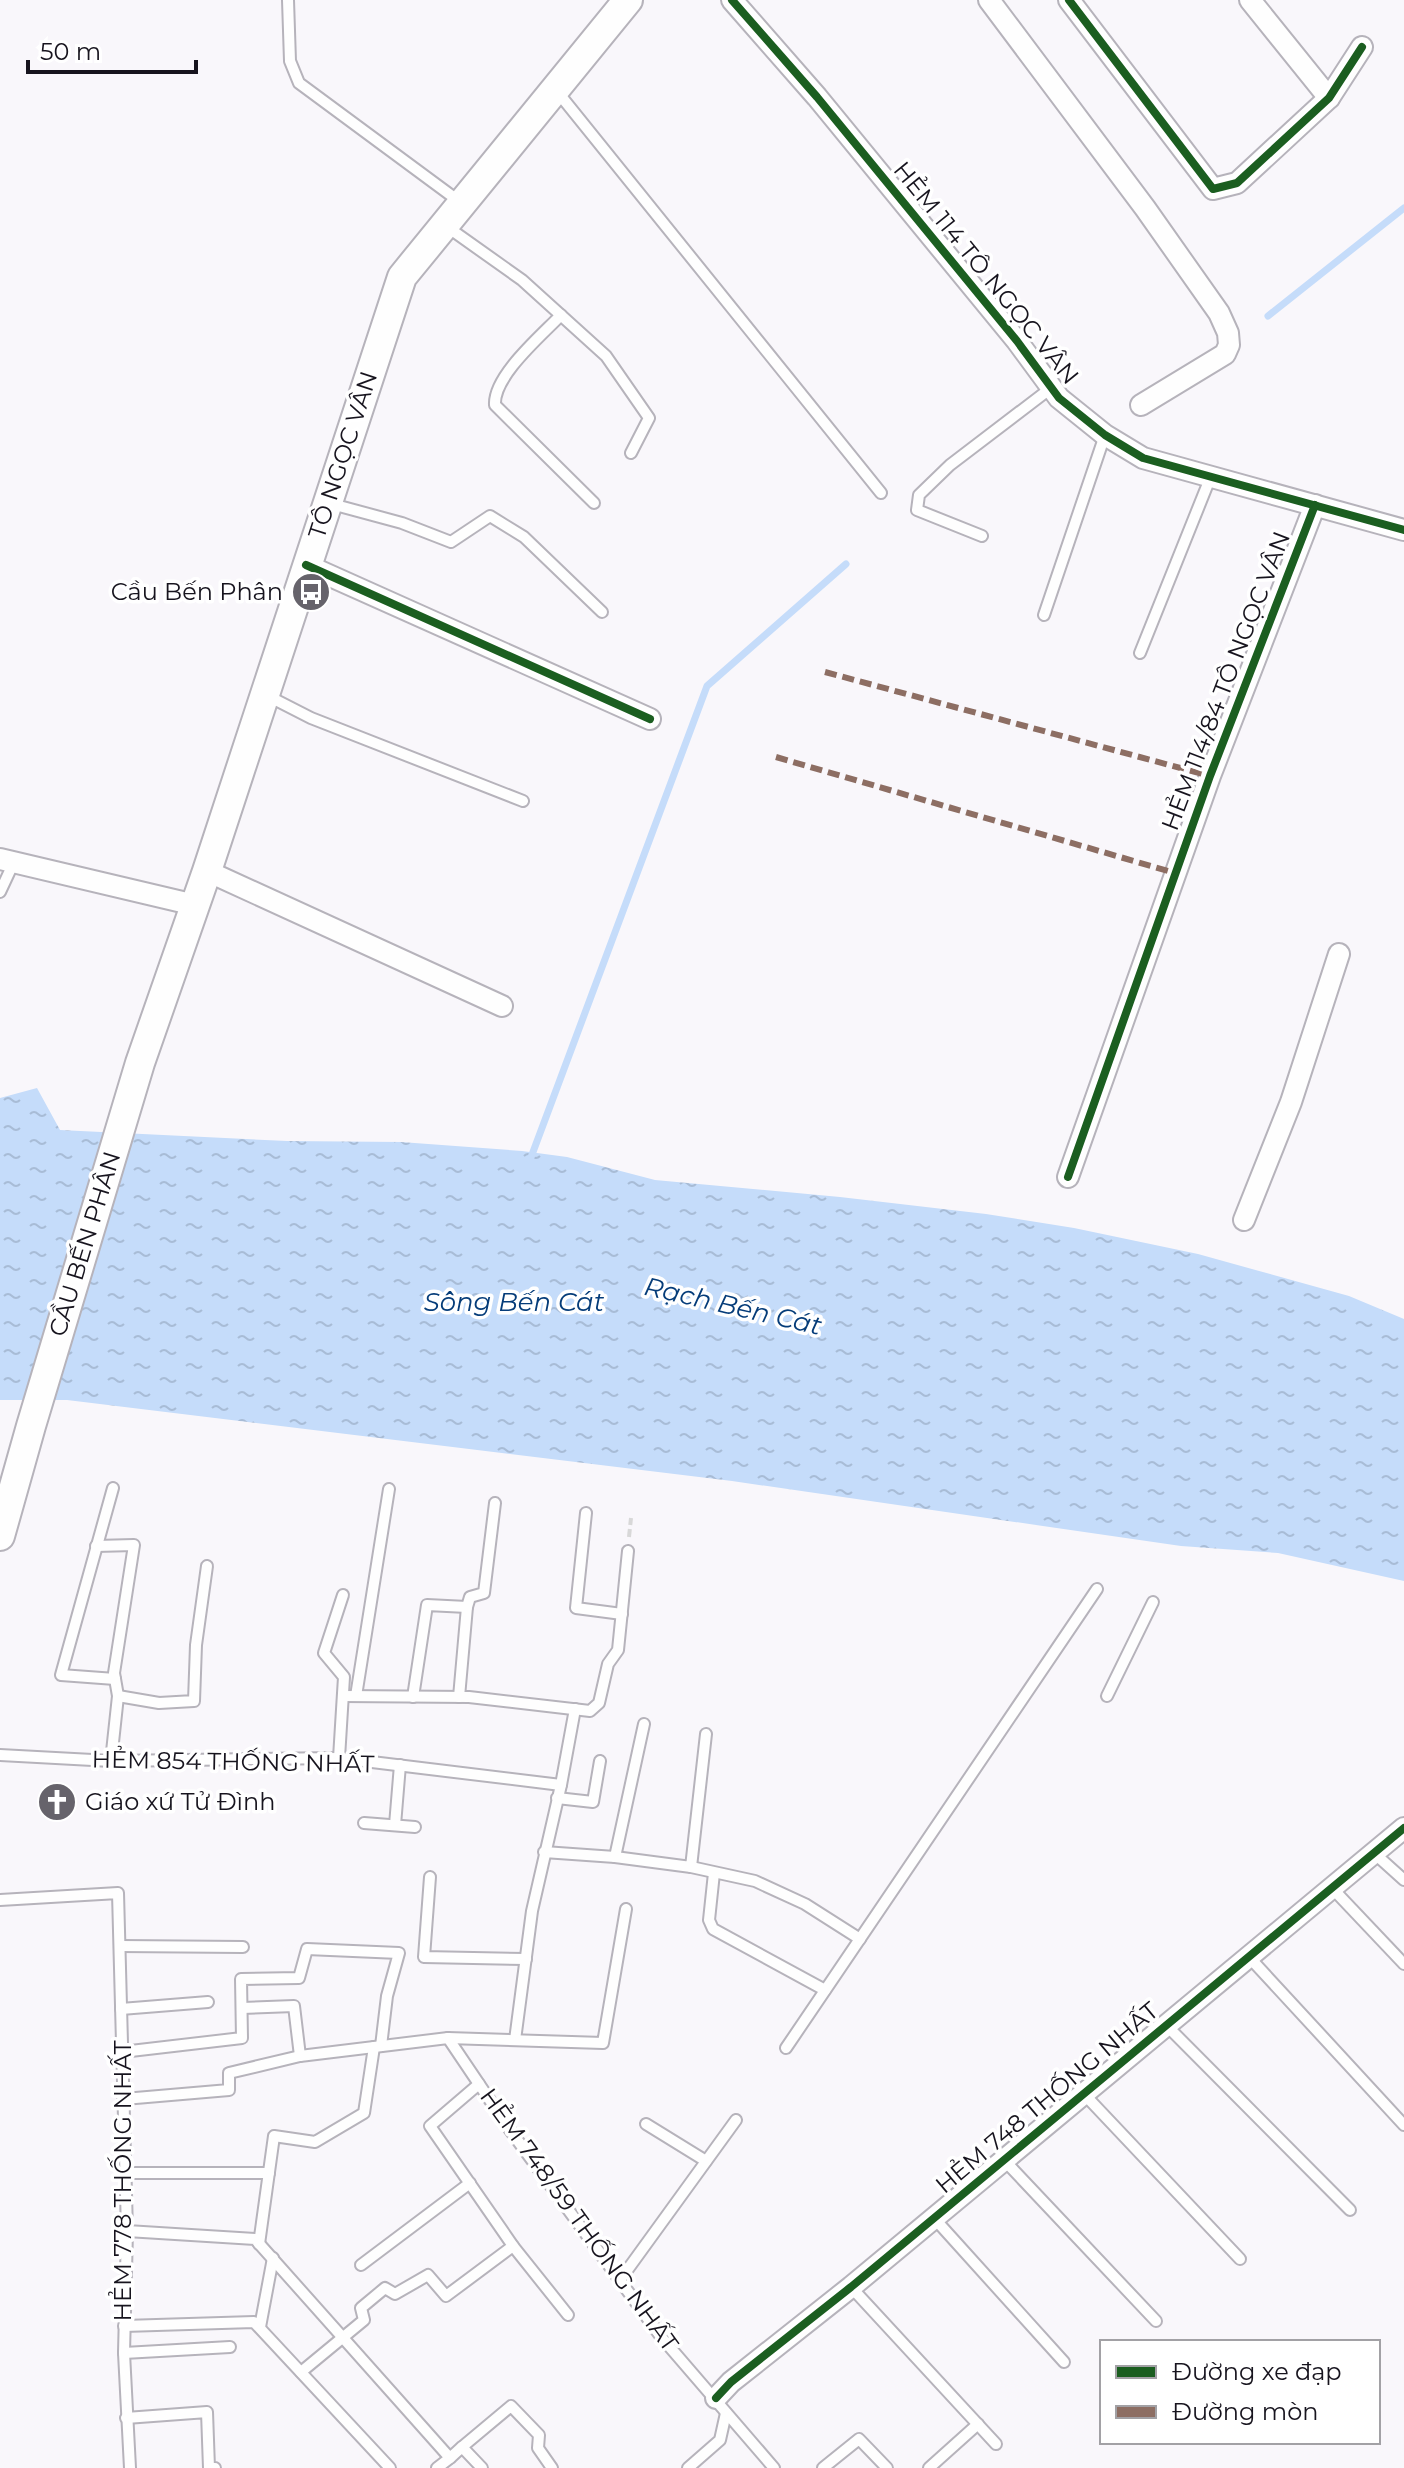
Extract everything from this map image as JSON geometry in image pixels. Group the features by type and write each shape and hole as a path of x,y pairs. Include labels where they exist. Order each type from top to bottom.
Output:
{"main road":[{"name":"TÔ NGỌC VÂN","path":"140,1063 207,871 402,277 628,0"},
{"name":"CẦU BẾN PHÂN","path":"0,1536 140,1063"}],"street":[{"name":"HẺM 114 TÔ NGỌC VÂN","path":"732,0 817,97 1017,341 1059,398 1105,435 1143,458 1404,530"},
{"path":"989,0 1145,208 1219,313 1228,333 1229,345 1225,354 1141,405"},
{"path":"1069,0 1213,189 1237,183 1329,98 1362,47"},
{"path":"1250,0 1329,98"},
{"name":"HẺM 114/84 TÔ NGỌC VÂN","path":"1068,1177 1175,873 1315,505"},
{"path":"306,565 650,719"},
{"path":"7,861 195,905"},
{"path":"207,871 502,1006"},
{"path":"1244,1220 1291,1102 1339,954"},
{"name":"HẺM 748 THỐNG NHẤT","path":"721,2406 731,2382 851,2287 1404,1828"}],"lane":[{"path":"288,0 290,61 299,83 453,214 606,356 649,418 631,453"},
{"path":"555,88 881,493"},
{"path":"561,315 510,370 497,388 495,405 594,503"},
{"path":"982,536 917,510 919,495 950,465 1051,388"},
{"path":"1044,615 1105,435"},
{"path":"1140,653 1211,476"},
{"path":"326,502 402,523 451,542 490,516 524,537 602,612"},
{"path":"264,694 311,718 523,801"},
{"path":"0,892 7,861"},
{"path":"113,1488 61,1675 115,1679"},
{"path":"356,1696 389,1489"},
{"path":"459,1697 467,1607 470,1597 484,1593 495,1503"},
{"path":"586,1513 576,1608 622,1614"},
{"path":"96,1546 134,1545 114,1673 118,1696 111,1761"},
{"path":"343,1696 459,1697 590,1711 599,1703 608,1664 618,1650 628,1551"},
{"path":"118,1696 159,1703 194,1701 196,1645 207,1566"},
{"path":"786,2048 1097,1589"},
{"path":"339,1758 344,1677 324,1653 343,1595"},
{"path":"1107,1696 1153,1602"},
{"path":"413,1697 427,1605 467,1607"},
{"path":"515,2040 532,1911 575,1709"},
{"path":"615,1857 644,1724"},
{"path":"691,1867 706,1734"},
{"name":"HẺM 854 THỐNG NHẤT","path":"0,1755 111,1761 339,1758 561,1785"},
{"path":"557,1798 593,1802 600,1761"},
{"path":"395,1825 400,1765"},
{"path":"364,1823 415,1827"},
{"path":"544,1852 691,1867 755,1881 805,1904 860,1939"},
{"path":"1374,1853 1404,1880"},
{"path":"714,1873 709,1920 713,1929 825,1990"},
{"path":"430,1877 424,1957 526,1959"},
{"path":"1332,1888 1404,1964"},
{"name":"HẺM 778 THỐNG NHẤT","path":"0,1900 118,1893 127,2231 124,2353 130,2468"},
{"path":"124,2099 229,2090 229,2073 300,2056 448,2038 603,2043 626,1909"},
{"path":"120,1946 243,1947"},
{"path":"122,2052 242,2038 241,1979 299,1978 307,1949 399,1953 387,1996 364,2113 315,2142 274,2136 259,2244"},
{"path":"1249,1957 1404,2125"},
{"path":"121,2009 208,2002"},
{"path":"242,2008 294,2006 300,2056"},
{"path":"1166,2025 1350,2210"},
{"name":"HẺM 748/59 THỐNG NHẤT","path":"448,2038 662,2338 774,2468"},
{"path":"479,2084 430,2126 513,2246 568,2315"},
{"path":"1084,2094 1240,2259"},
{"path":"620,2280 736,2120"},
{"path":"646,2124 706,2161"},
{"path":"1004,2160 1156,2321"},
{"path":"126,2173 269,2173"},
{"path":"361,2265 470,2183"},
{"path":"934,2218 1064,2362"},
{"path":"127,2231 255,2239 450,2458"},
{"path":"301,2372 364,2320 361,2308 385,2288 395,2294 428,2275 446,2296 513,2246"},
{"path":"260,2327 273,2258"},
{"path":"851,2287 996,2444"},
{"path":"124,2326 254,2322 390,2468"},
{"path":"124,2353 230,2347"},
{"path":"437,2468 511,2406 539,2435 538,2448 552,2468"},
{"name":"HẺM 748 THỐNG NHẤT","path":"688,2468 720,2440 721,2406"},
{"path":"126,2418 207,2412 209,2468 215,2468"},
{"path":"929,2468 978,2424"},
{"path":"825,2467 859,2439 887,2468"},
{"path":"462,2447 482,2468"}],"water":[{"name":"Sông Bến Cát","path":"37,1088 60,1130 287,1141 401,1142 522,1151 567,1157 655,1180 840,1197 1074,1228 1198,1254 1349,1296 1404,1319 1404,1581 1278,1553 1181,1546 732,1481 67,1400 0,1400 0,1098"}],"waterway":[{"path":"1268,316 1404,208"},
{"path":"530,1160 707,686 846,564"}],"marked path":[{"path":"825,672 1210,776"},
{"path":"776,757 1175,873"}],"cycle path":[{"path":"732,0 817,97 1017,341 1059,398 1105,435 1143,458 1404,530"},
{"path":"1069,0 1213,189 1237,183 1329,98 1362,47"},
{"path":"1068,1177 1210,776 1315,505"},
{"path":"306,565 650,719"},
{"path":"716,2398 731,2382 851,2287 1404,1828"}],"place":[{"name":"Cầu Bến Phân","path":"311,592"},
{"name":"Giáo xứ Tử Đình","path":"57,1802"}],"water label":[{"name":"Rạch Bến Cát","path":"733,1306"}]}
